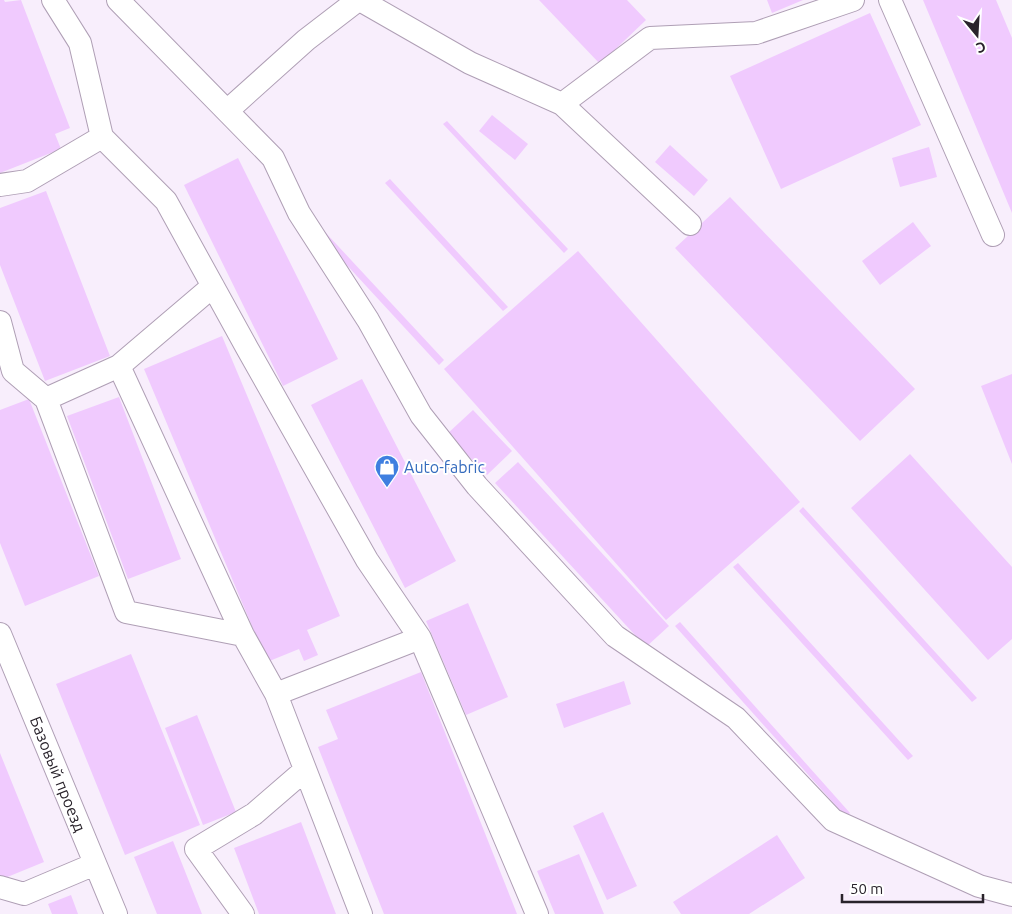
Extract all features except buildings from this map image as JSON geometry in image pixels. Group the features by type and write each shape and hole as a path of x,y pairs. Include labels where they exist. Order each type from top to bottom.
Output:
{"lane":[{"path":"53,0 80,42 102,137 166,200 367,560 420,638 537,914"},
{"path":"118,0 273,158 299,213 368,320 421,414 477,486 615,636 736,718 833,820 979,886 1012,895"},
{"path":"226,111 306,40 359,0 470,63 562,104 690,224"},
{"path":"562,104 650,38 756,33 853,0"},
{"path":"890,0 993,235"},
{"path":"0,185 27,181 102,137"},
{"path":"46,399 119,366 214,286"},
{"path":"0,322 13,371 46,399 126,612 243,635"},
{"path":"119,366 243,635 276,694 361,914"},
{"name":"Базовый проезд","path":"0,634 116,914"},
{"path":"276,694 420,638"},
{"path":"242,914 196,849 254,814 305,770"},
{"path":"0,887 24,894 95,864"}],"place":[{"name":"Auto-fabric","path":"387,488"}]}
